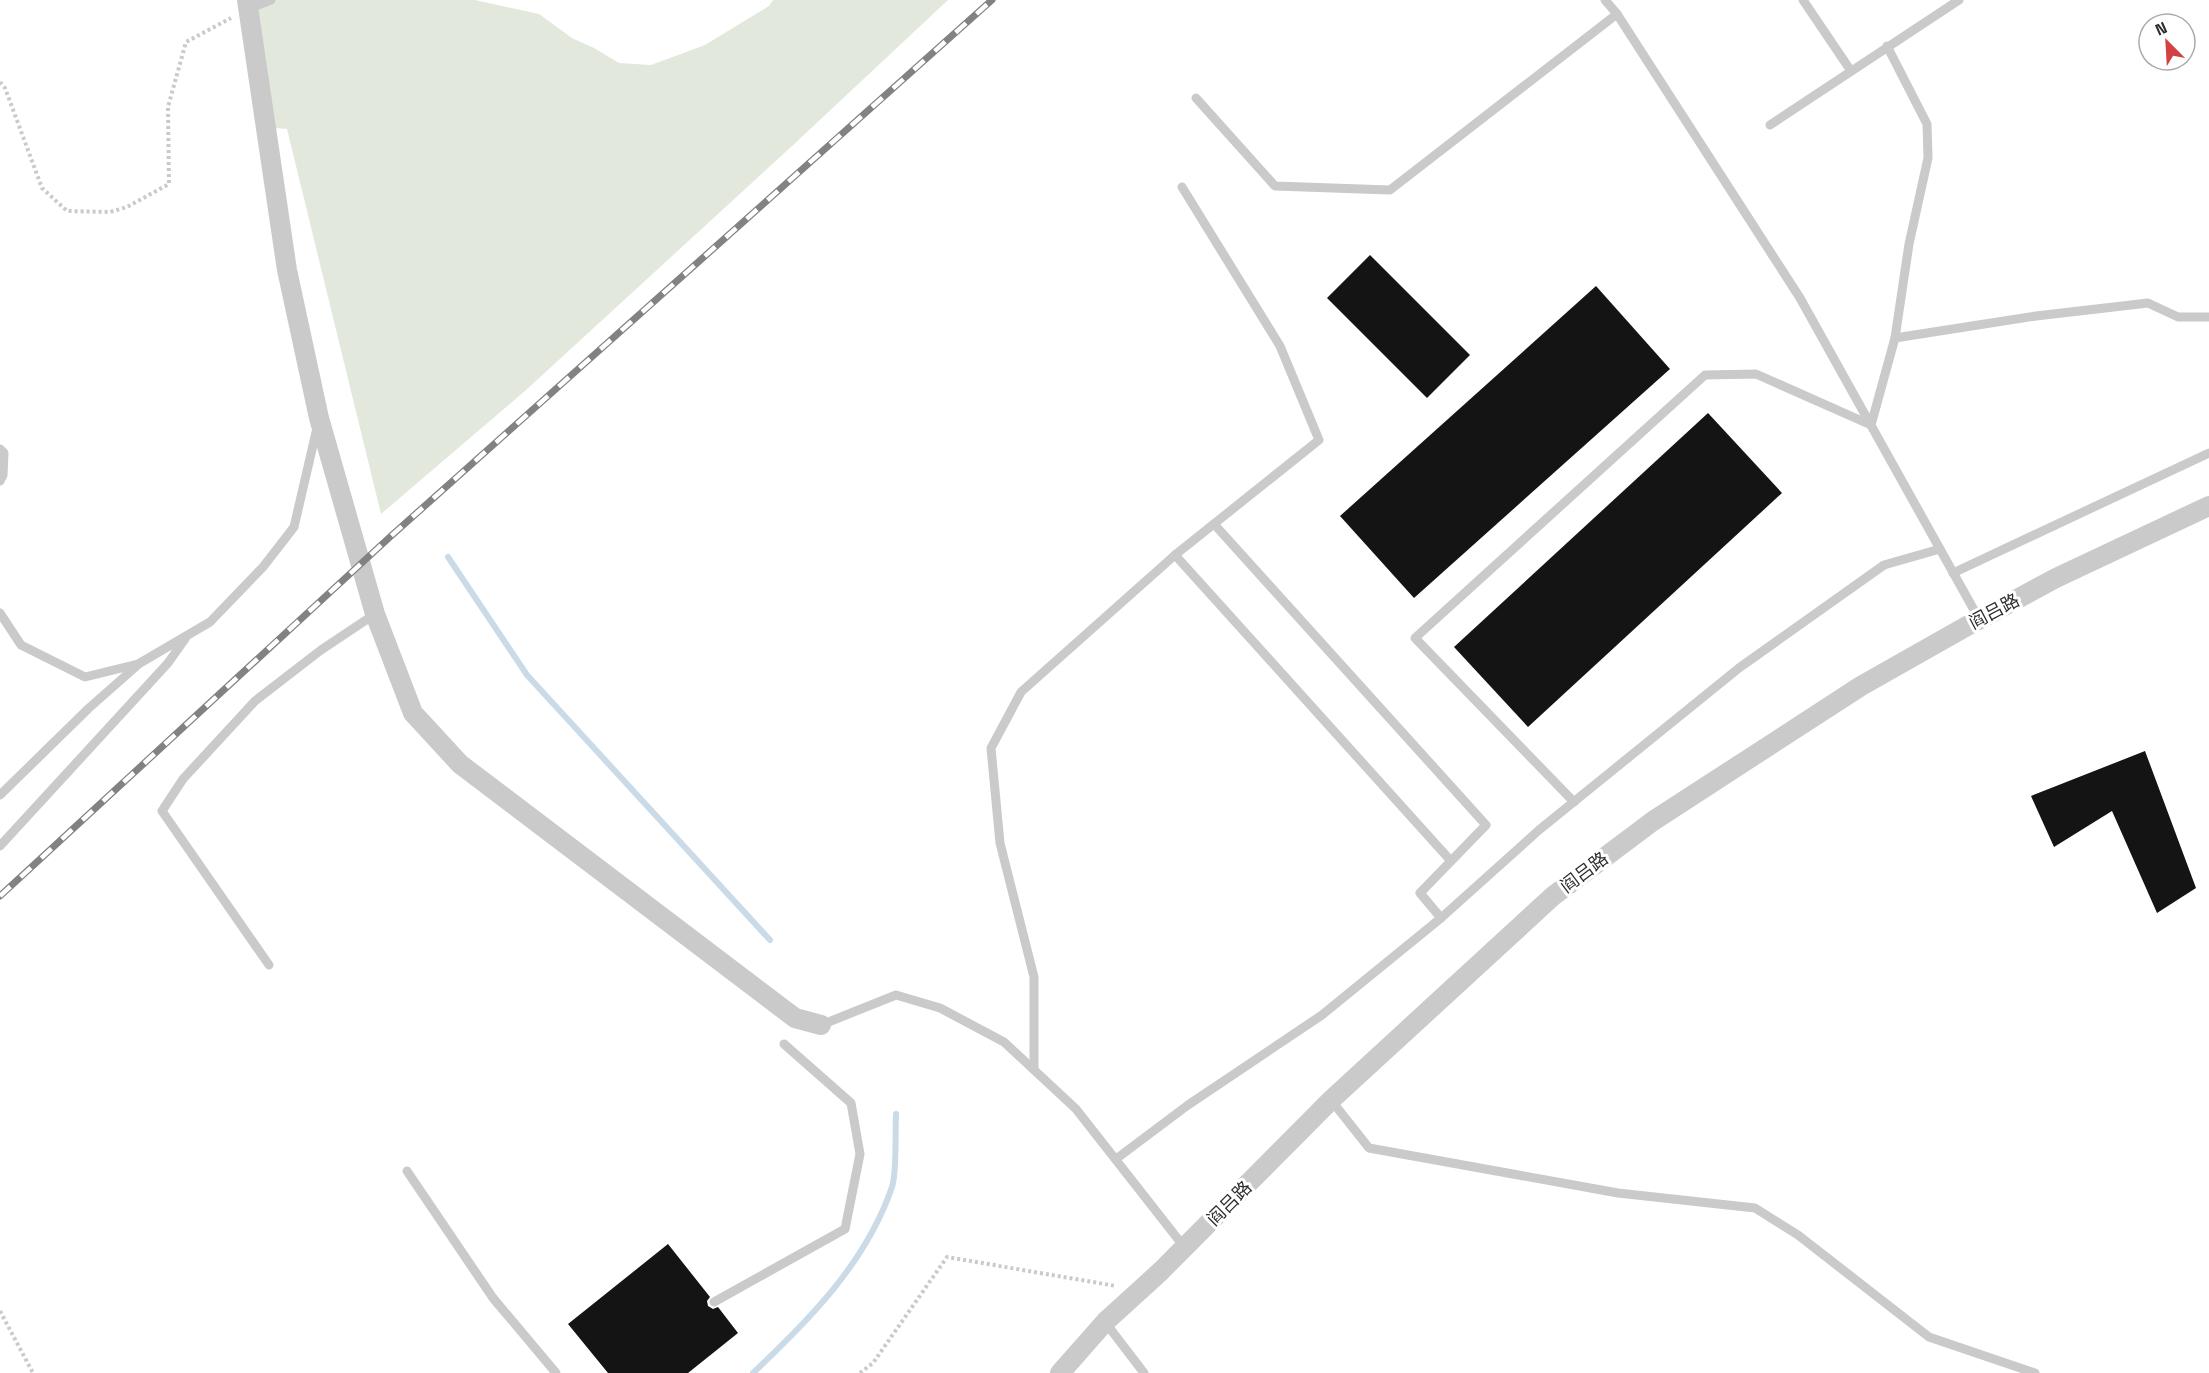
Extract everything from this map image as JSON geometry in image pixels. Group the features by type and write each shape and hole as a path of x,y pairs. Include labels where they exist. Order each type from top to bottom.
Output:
{"street":[{"path":"247,4 287,270 319,418 375,614 413,713 460,764 795,1018 821,1025"},
{"name":"阎吕路","path":"1060,1373 1105,1322 1185,1248 1331,1100 1553,896 1653,821 1861,686 2056,578 2209,506"}],"lane":[{"path":"247,4 271,0"},
{"path":"1605,0 1617,14 1800,298 1979,619"},
{"path":"1803,0 1851,71"},
{"path":"1770,125 1887,45 1959,0"},
{"path":"1196,98 1275,186 1390,190 1617,14"},
{"path":"1870,425 1895,338 1910,244 1928,158 1927,124 1887,45"},
{"path":"1034,1070 1035,977 1000,843 991,748 1021,692 1175,555 1319,440 1280,346 1182,187"},
{"path":"1895,338 2036,316 2148,303 2178,317 2209,317"},
{"path":"1574,802 1414,638 1705,375 1756,374 1870,425"},
{"path":"0,795 89,708 140,663 210,622 263,567 294,527 319,418"},
{"path":"0,449 4,453 3,476 0,481"},
{"path":"1953,573 2209,453"},
{"path":"1214,524 1486,825 1420,893 1441,918"},
{"path":"1116,1159 1188,1106 1322,1015 1441,918 1539,830 1739,668 1884,565 1940,549"},
{"path":"1175,555 1451,861"},
{"path":"0,613 21,645 85,677 140,663"},
{"path":"268,965 162,811 183,779 255,701 321,650 375,614"},
{"path":"0,846 168,663 188,635"},
{"path":"821,1025 896,995 940,1008 1004,1042 1076,1109 1185,1248"},
{"path":"714,1302 845,1229 860,1154 851,1103 784,1044"},
{"path":"1331,1100 1369,1148 1618,1193 1755,1208 1798,1235 1929,1337 2036,1373"},
{"path":"407,1171 494,1298 556,1373"},
{"path":"1105,1322 1144,1373"}],"path":[{"path":"0,82 5,88 42,188 67,211 110,212 128,207 169,184 168,107 186,42 247,4"},
{"path":"860,1373 873,1363 947,1257 1140,1290"},
{"path":"0,1311 33,1373"}],"shaded area":[{"path":"238,0 475,0 539,14 572,38 619,63 651,65 705,45 769,6 773,0 948,0 526,390 381,514 287,129 261,127"}],"building":[{"path":"1370,255 1470,355 1427,398 1327,298"},
{"path":"1596,286 1670,369 1414,598 1340,516"},
{"path":"1708,413 1782,493 1528,727 1454,647"},
{"path":"2145,751 2196,888 2157,913 2112,811 2054,847 2031,796"},
{"path":"668,1244 710,1297 707,1301 708,1306 713,1309 718,1307 738,1333 688,1373 608,1373 568,1324"}],"waterway":[{"path":"448,557 527,675 770,940"},
{"path":"753,1373 815,1311 834,1289 867,1241 881,1215 894,1181 896,1114"}],"railway":[{"path":"0,896 391,536 992,0"}]}
